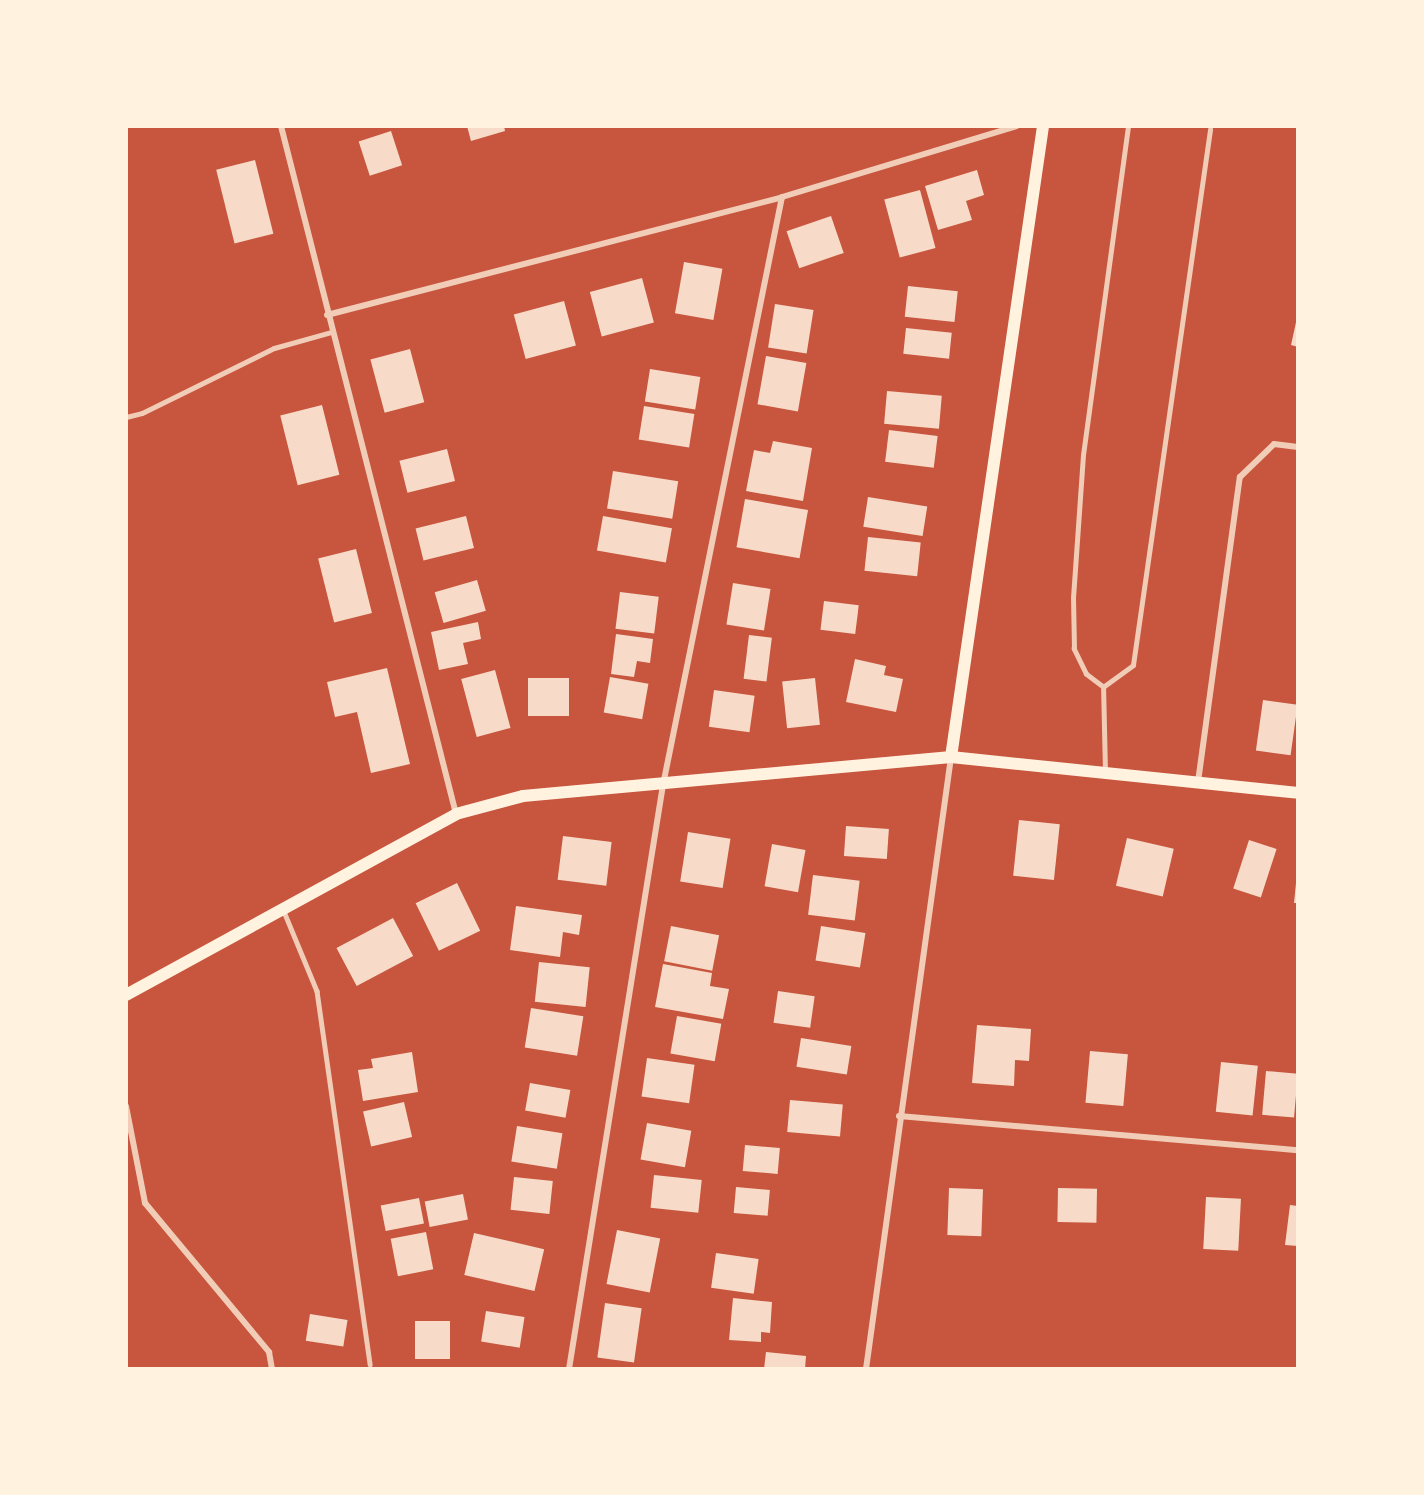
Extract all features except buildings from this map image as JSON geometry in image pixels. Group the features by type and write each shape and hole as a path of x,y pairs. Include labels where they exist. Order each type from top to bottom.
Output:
{"main road":[{"path":"951,757 1043,126"},
{"path":"126,995 456,814 523,796 951,757 1105,771 1298,793"}],"street":[{"path":"281,126 331,332 456,814"},
{"path":"327,315 782,197 1017,126"},
{"path":"569,1369 663,785 782,197"},
{"path":"126,417 142,413 274,348 331,332"},
{"path":"1198,782 1240,477 1274,444 1298,447"},
{"path":"866,1369 899,1116 951,757"},
{"path":"126,1106 145,1203 269,1352 272,1369"},
{"path":"899,1116 1298,1150"}],"lane":[{"path":"1103,687 1086,674 1074,650 1073,598 1083,455 1128,126"},
{"path":"1103,687 1134,665 1210,130"},
{"path":"1103,687 1105,771"},
{"path":"283,909 317,991 370,1364"}]}
